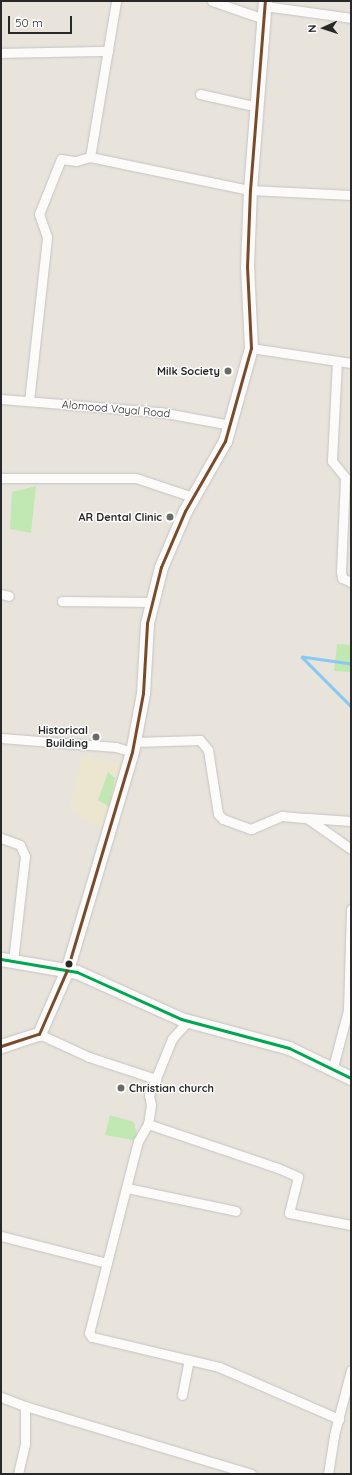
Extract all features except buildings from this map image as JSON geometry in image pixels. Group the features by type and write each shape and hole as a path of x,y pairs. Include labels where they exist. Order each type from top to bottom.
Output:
{"main road":[{"path":"1,1046 39,1034 67,970 133,747 144,693 147,623 170,544 193,497 225,441 251,348 247,267 250,190 258,107 264,8"},
{"path":"7,961 67,970 188,1021 289,1048 332,1071 351,1078"}],"street":[{"path":"90,157 116,1"},
{"path":"212,1 351,18"},
{"path":"1,53 108,51"},
{"path":"200,94 258,107"},
{"path":"29,401 47,237 39,214 61,159 76,161 90,157 250,190 351,195"},
{"path":"251,348 351,363"},
{"path":"337,361 332,461 342,471 348,484 341,571 342,578 351,582"},
{"name":"Alomood Vayal Road","path":"1,399 160,412 230,425"},
{"path":"1,478 136,478 193,497"},
{"path":"62,601 153,602"},
{"path":"1,738 116,747 133,747 200,740 205,744 218,814 223,819 251,829 282,816 351,821"},
{"path":"307,818 351,849"},
{"path":"1,838 20,845 25,856 7,961"},
{"path":"332,1071 348,1010 351,908"},
{"path":"188,1021 172,1039 149,1095 151,1106 148,1124 138,1141 90,1328 92,1337 219,1367 339,1419"},
{"path":"39,1034 95,1060 156,1078"},
{"path":"148,1124 278,1168 298,1177 288,1213 351,1225"},
{"path":"127,1188 236,1211"},
{"path":"1,1236 107,1263"},
{"path":"182,1395 189,1360"},
{"path":"328,1474 334,1435 351,1370"},
{"path":"1,1397 25,1406 251,1474"},
{"path":"18,1474 25,1444 25,1406"}],"shaded area":[{"path":"83,756 125,765 104,830 69,809"}],"green space":[{"path":"36,486 31,533 10,529 12,492"},
{"path":"337,644 351,645 351,672 334,671"},
{"path":"108,772 115,778 109,807 98,800"},
{"path":"110,1115 134,1122 138,1141 105,1135"}],"waterway":[{"path":"351,664 302,657 351,706"}],"transit line":[{"path":"1,1046 39,1034 67,970 132,752 143,693 147,623 161,567 185,511 225,441 251,348 247,267 250,190 265,1"},
{"path":"1,959 77,972 181,1019 289,1048 351,1078"}],"place":[{"name":"Milk Society","path":"228,371"},
{"name":"AR Dental Clinic","path":"170,517"},
{"name":"Historical Building","path":"96,737"},
{"name":"Christian church","path":"121,1088"}]}
